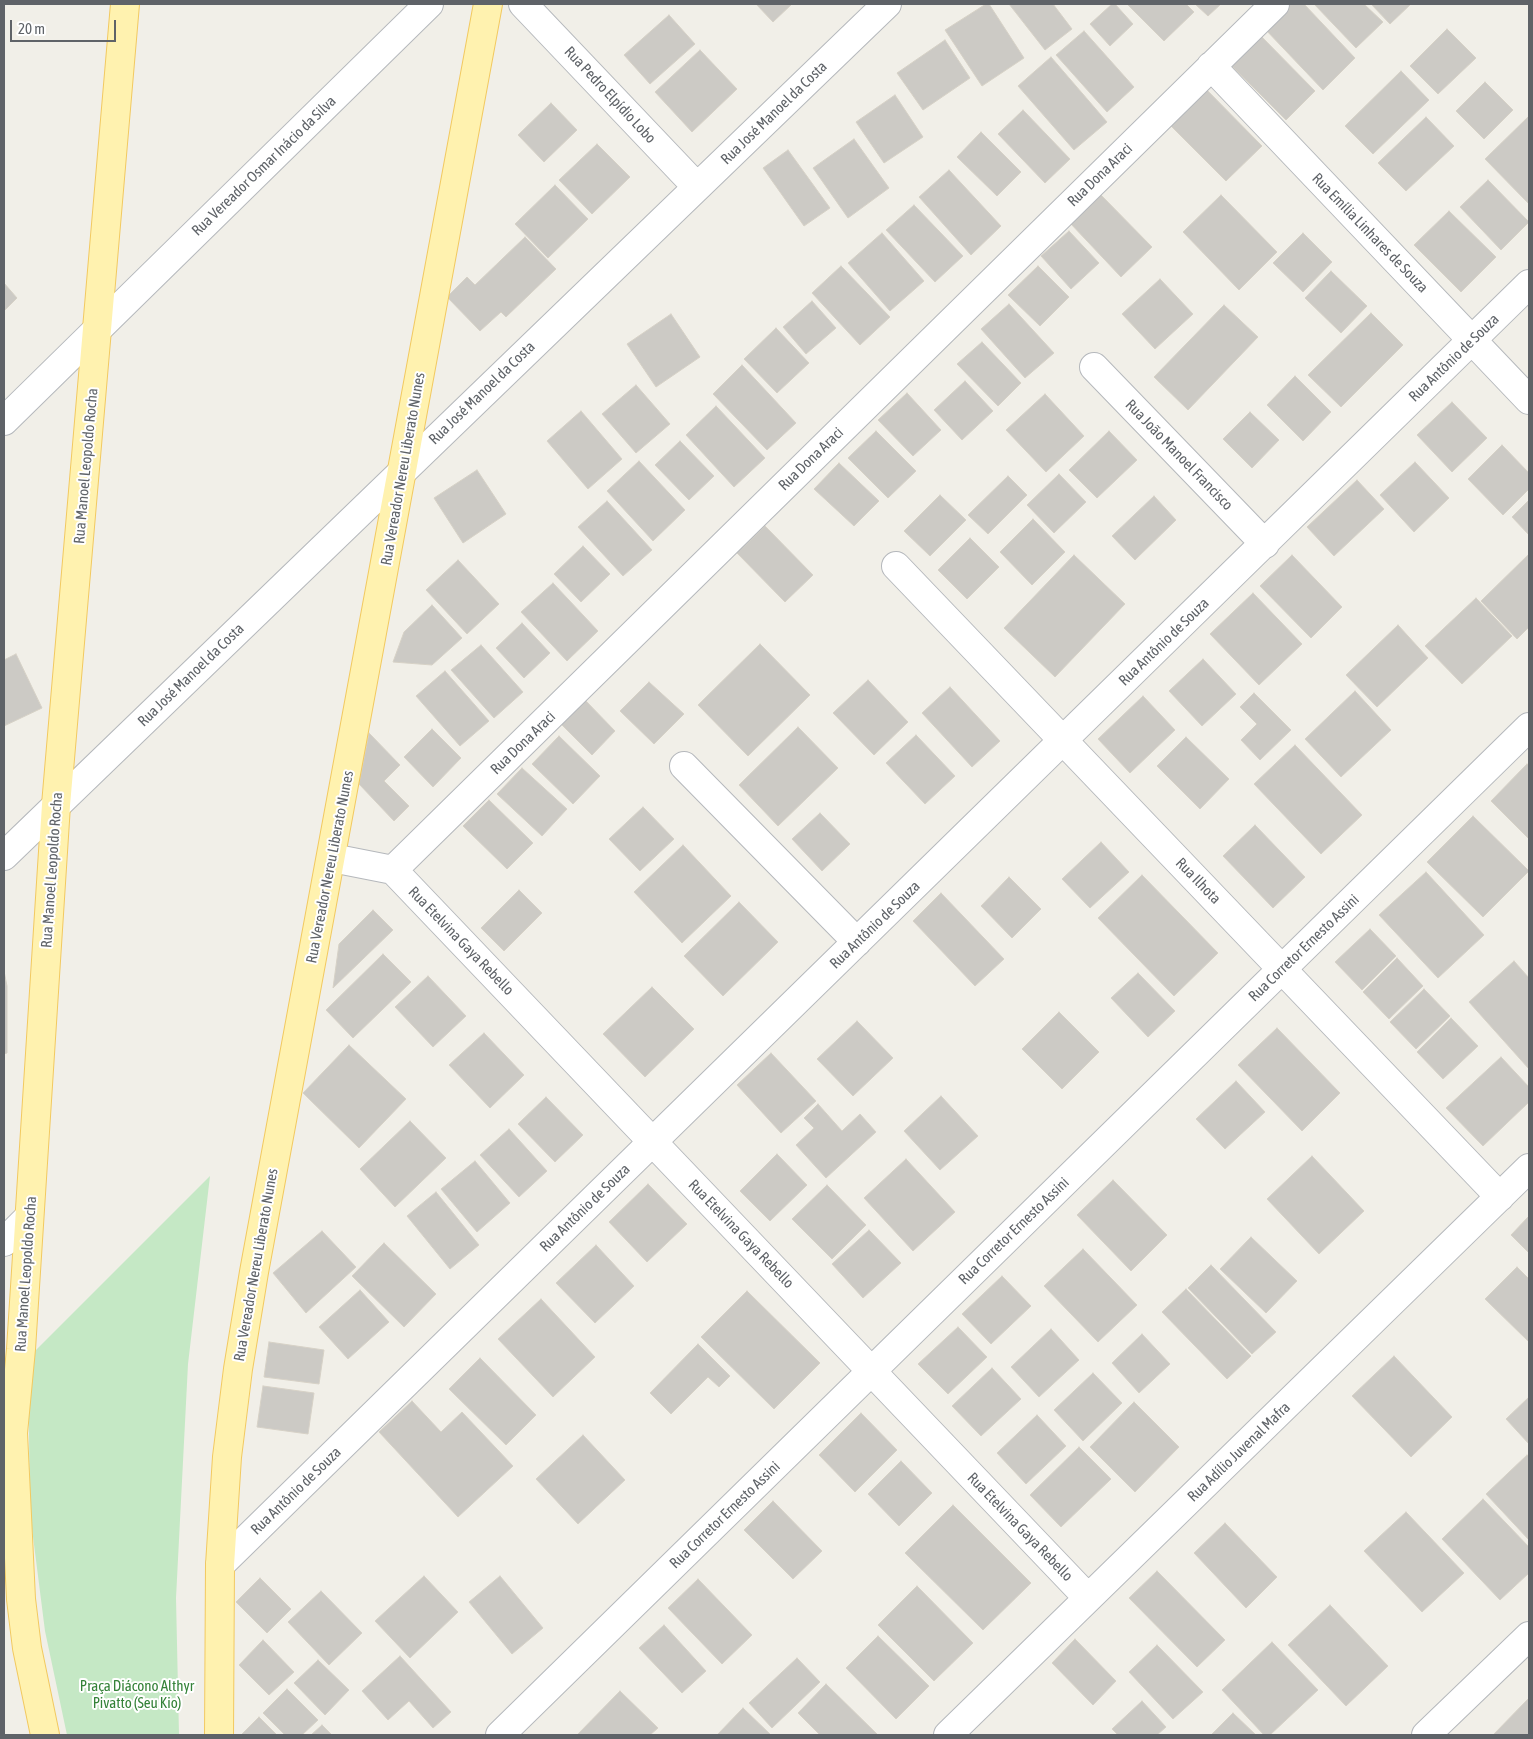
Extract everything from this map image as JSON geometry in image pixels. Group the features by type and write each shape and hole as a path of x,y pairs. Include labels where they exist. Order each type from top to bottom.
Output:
{"main road":[{"name":"Rua Manoel Leopoldo Rocha","path":"45,1735 27,1648 21,1599 13,1433 21,1349 56,805 126,4"},
{"name":"Rua Vereador Nereu Liberato Nunes","path":"220,1735 220,1565 227,1458 238,1369 256,1262 488,4"}],"street":[{"name":"Rua Vereador Osmar Inácio da Silva","path":"4,421 429,4"},
{"name":"Rua Pedro Elpídio Lobo","path":"523,4 697,186"},
{"name":"Rua José Manoel da Costa","path":"4,856 887,4"},
{"name":"Rua Dona Araci","path":"393,870 1275,4"},
{"name":"Rua Emília Linhares de Souza","path":"1211,66 1529,400"},
{"name":"Rua Antônio de Souza","path":"220,1565 1529,284"},
{"name":"Rua João Manoel Francisco","path":"1094,367 1265,544"},
{"name":"Rua Ilhota","path":"896,566 1500,1197"},
{"name":"Rua Corretor Ernesto Assini","path":"500,1735 1529,727"},
{"path":"684,766 858,942"},
{"path":"332,858 393,870"},
{"name":"Rua Etelvina Gaya Rebello","path":"393,870 1088,1598"},
{"name":"Rua Adílio Juvenal Mafra","path":"948,1735 1529,1168"},
{"path":"4,1242 29,1217"},
{"path":"1426,1735 1529,1636"}],"green space":[{"name":"Praça Diácono Althyr Pivatto (Seu Kio)","path":"210,1176 188,1364 176,1598 179,1735 67,1735 45,1631 30,1513 28,1358"}],"building":[{"path":"756,4 792,4 773,22"},
{"path":"986,4 989,4 1024,58 982,86 945,30"},
{"path":"1009,4 1053,4 1072,29 1045,50"},
{"path":"1112,4 1115,4 1133,24 1110,46 1090,24"},
{"path":"1127,4 1186,4 1194,12 1164,41"},
{"path":"1195,4 1221,4 1208,16"},
{"path":"1290,4 1304,4 1355,58 1323,90 1264,28"},
{"path":"1314,4 1364,4 1383,22 1356,48"},
{"path":"1371,4 1411,4 1390,24"},
{"path":"669,15 695,44 650,84 624,55"},
{"path":"1447,29 1476,58 1438,94 1410,66"},
{"path":"1084,31 1134,87 1107,112 1056,55"},
{"path":"1259,34 1315,91 1286,120 1229,63"},
{"path":"945,40 970,78 923,110 897,73"},
{"path":"700,50 737,89 692,132 655,92"},
{"path":"1051,57 1107,122 1074,150 1018,86"},
{"path":"1401,71 1429,100 1373,154 1345,126"},
{"path":"1199,82 1262,146 1226,181 1163,118"},
{"path":"1485,82 1513,110 1484,139 1456,111"},
{"path":"895,95 923,137 884,163 856,122"},
{"path":"551,103 577,130 544,162 518,135"},
{"path":"1023,110 1070,159 1045,183 998,134"},
{"path":"1529,116 1529,204 1485,159"},
{"path":"1426,117 1454,146 1406,191 1378,163"},
{"path":"981,132 1021,172 997,196 957,157"},
{"path":"854,139 889,188 848,218 813,168"},
{"path":"597,144 630,177 592,214 559,180"},
{"path":"788,150 830,208 804,226 763,168"},
{"path":"949,170 1001,226 971,255 919,197"},
{"path":"1488,180 1529,222 1501,250 1460,207"},
{"path":"555,185 588,219 548,258 515,224"},
{"path":"1100,194 1152,247 1121,277 1070,223"},
{"path":"1221,195 1277,252 1239,290 1183,232"},
{"path":"914,205 963,256 935,282 886,230"},
{"path":"1449,211 1496,257 1461,292 1414,245"},
{"path":"1069,231 1099,263 1071,289 1041,256"},
{"path":"882,233 924,281 890,311 848,263"},
{"path":"1303,233 1332,262 1303,292 1273,263"},
{"path":"525,237 556,269 506,317 501,312 480,331 447,297 467,277 475,285"},
{"path":"841,266 890,317 860,345 812,293"},
{"path":"1038,266 1069,297 1040,326 1008,295"},
{"path":"1331,271 1367,306 1341,333 1305,298"},
{"path":"1160,279 1193,314 1155,349 1122,314"},
{"path":"4,283 17,298 4,311"},
{"path":"812,301 836,328 806,354 783,327"},
{"path":"1009,304 1054,353 1025,378 981,329"},
{"path":"1224,305 1258,337 1188,410 1154,377"},
{"path":"1371,313 1403,345 1341,407 1308,375"},
{"path":"671,314 700,357 656,387 627,344"},
{"path":"776,328 809,363 777,393 744,359"},
{"path":"982,342 1021,383 998,406 957,364"},
{"path":"742,365 796,423 767,450 713,394"},
{"path":"1295,376 1331,412 1303,441 1267,405"},
{"path":"965,381 993,411 962,440 934,410"},
{"path":"636,385 670,424 636,453 602,414"},
{"path":"907,393 941,430 913,456 878,420"},
{"path":"1045,394 1084,436 1046,472 1006,430"},
{"path":"1452,402 1487,438 1452,472 1417,435"},
{"path":"716,406 765,458 734,487 686,435"},
{"path":"581,411 622,459 588,489 547,441"},
{"path":"1250,412 1279,440 1252,468 1223,439"},
{"path":"876,431 916,471 888,498 848,458"},
{"path":"1109,431 1137,460 1097,498 1069,470"},
{"path":"680,441 714,476 689,500 655,465"},
{"path":"1502,445 1529,473 1529,489 1503,515 1468,479"},
{"path":"639,461 685,510 653,541 607,491"},
{"path":"1415,462 1449,498 1414,532 1380,495"},
{"path":"839,463 879,501 854,526 814,489"},
{"path":"477,470 506,514 463,543 434,498"},
{"path":"1059,474 1086,502 1054,533 1027,505"},
{"path":"1008,476 1027,495 988,534 968,515"},
{"path":"1357,480 1384,509 1334,556 1307,527"},
{"path":"940,495 966,520 930,556 904,531"},
{"path":"1154,496 1176,520 1135,560 1112,536"},
{"path":"1529,500 1529,535 1512,517"},
{"path":"607,501 652,550 623,576 578,527"},
{"path":"1033,519 1065,552 1032,585 1000,552"},
{"path":"765,526 813,575 785,602 737,553"},
{"path":"970,538 999,567 967,599 938,570"},
{"path":"583,546 610,574 581,602 554,574"},
{"path":"1529,554 1529,627 1517,639 1481,601"},
{"path":"1074,555 1125,604 1055,677 1004,628"},
{"path":"1292,555 1342,607 1311,638 1260,586"},
{"path":"458,560 499,604 467,634 426,590"},
{"path":"553,583 598,631 567,661 521,612"},
{"path":"1253,593 1302,644 1259,685 1210,634"},
{"path":"1476,598 1512,636 1462,684 1425,646"},
{"path":"432,605 462,638 432,665 393,662 404,632"},
{"path":"522,623 550,653 524,678 496,648"},
{"path":"1398,625 1428,658 1377,707 1346,675"},
{"path":"760,644 810,695 748,756 698,705"},
{"path":"481,645 523,692 494,718 451,670"},
{"path":"16,654 42,708 4,726 4,660"},
{"path":"1203,659 1236,694 1202,726 1169,691"},
{"path":"445,671 489,721 460,746 416,696"},
{"path":"868,680 908,722 874,755 833,713"},
{"path":"649,682 684,714 654,744 620,711"},
{"path":"950,687 1000,741 972,767 922,713"},
{"path":"1355,691 1391,730 1341,777 1305,739"},
{"path":"1254,693 1291,730 1260,760 1241,740 1257,724 1240,707"},
{"path":"1143,696 1175,730 1130,773 1098,739"},
{"path":"584,699 615,731 592,755 560,723"},
{"path":"798,727 838,768 778,826 739,785"},
{"path":"432,729 461,758 433,787 404,757"},
{"path":"369,733 400,765 384,781 409,806 394,821 359,784"},
{"path":"916,735 955,776 925,804 886,763"},
{"path":"559,736 600,776 573,804 532,764"},
{"path":"1186,737 1229,779 1200,809 1157,766"},
{"path":"1295,745 1362,815 1321,854 1254,784"},
{"path":"1527,764 1529,766 1529,839 1491,801"},
{"path":"522,768 567,809 542,836 497,794"},
{"path":"489,800 533,843 507,869 463,826"},
{"path":"643,807 674,839 640,871 609,839"},
{"path":"820,813 850,844 822,871 792,839"},
{"path":"1473,816 1529,871 1483,917 1427,862"},
{"path":"1255,825 1305,877 1273,908 1223,856"},
{"path":"1101,842 1129,872 1090,908 1062,879"},
{"path":"683,845 731,896 682,943 634,892"},
{"path":"1426,872 1484,935 1438,978 1379,915"},
{"path":"1142,875 1218,953 1174,996 1098,918"},
{"path":"1009,877 1041,909 1012,938 981,906"},
{"path":"519,890 542,913 504,951 481,928"},
{"path":"941,893 1004,959 975,986 913,921"},
{"path":"739,902 778,942 723,996 684,956"},
{"path":"373,910 393,930 333,988 339,944"},
{"path":"1370,929 1396,956 1362,990 1335,962"},
{"path":"383,954 411,982 353,1038 326,1010"},
{"path":"1397,958 1423,986 1389,1019 1363,992"},
{"path":"1514,961 1529,978 1529,1069 1469,1002"},
{"path":"4,971 7,986 7,1053 4,1054"},
{"path":"1138,973 1175,1011 1148,1037 1111,998"},
{"path":"428,976 466,1016 433,1047 395,1007"},
{"path":"652,987 694,1029 645,1077 603,1034"},
{"path":"1424,989 1450,1016 1416,1049 1390,1022"},
{"path":"1059,1012 1099,1052 1062,1089 1022,1049"},
{"path":"1451,1018 1478,1046 1443,1079 1417,1052"},
{"path":"857,1021 893,1058 853,1096 817,1059"},
{"path":"1277,1028 1340,1093 1302,1131 1238,1065"},
{"path":"484,1033 524,1075 490,1108 449,1065"},
{"path":"349,1045 406,1099 359,1148 303,1093"},
{"path":"771,1053 816,1101 781,1133 737,1085"},
{"path":"1501,1057 1529,1087 1529,1102 1483,1146 1446,1108"},
{"path":"1236,1081 1265,1112 1225,1149 1196,1119"},
{"path":"941,1096 978,1136 940,1170 904,1131"},
{"path":"546,1097 583,1135 555,1162 518,1124"},
{"path":"818,1104 842,1131 860,1114 876,1132 826,1178 796,1145 814,1128 804,1118"},
{"path":"410,1121 446,1158 395,1207 360,1169"},
{"path":"509,1129 547,1171 519,1197 480,1155"},
{"path":"777,1154 807,1185 770,1221 740,1191"},
{"path":"1312,1156 1364,1211 1319,1254 1267,1199"},
{"path":"906,1159 955,1212 913,1251 864,1198"},
{"path":"475,1161 510,1203 477,1232 441,1189"},
{"path":"1113,1180 1167,1235 1131,1271 1077,1215"},
{"path":"648,1184 687,1224 647,1262 609,1222"},
{"path":"827,1185 866,1225 832,1259 792,1219"},
{"path":"436,1192 479,1245 450,1269 407,1216"},
{"path":"1529,1216 1529,1253 1511,1235"},
{"path":"869,1230 901,1263 863,1298 832,1264"},
{"path":"322,1231 356,1267 306,1313 273,1273"},
{"path":"1251,1237 1297,1281 1266,1313 1220,1269"},
{"path":"384,1243 436,1294 404,1327 352,1276"},
{"path":"596,1245 634,1286 595,1323 556,1283"},
{"path":"1083,1249 1137,1305 1098,1342 1044,1286"},
{"path":"1211,1265 1276,1332 1252,1354 1188,1288"},
{"path":"1517,1267 1529,1279 1529,1342 1485,1299"},
{"path":"1002,1276 1031,1306 991,1344 962,1314"},
{"path":"1186,1289 1251,1356 1227,1379 1162,1312"},
{"path":"360,1290 389,1322 348,1359 319,1327"},
{"path":"747,1291 820,1363 774,1409 701,1337"},
{"path":"541,1299 595,1357 553,1397 498,1339"},
{"path":"958,1327 987,1357 948,1394 918,1364"},
{"path":"1051,1329 1079,1360 1039,1397 1011,1367"},
{"path":"1142,1334 1170,1364 1139,1393 1112,1363"},
{"path":"269,1342 324,1350 319,1384 264,1377"},
{"path":"698,1344 730,1376 719,1387 708,1377 671,1414 650,1393"},
{"path":"1394,1356 1452,1417 1411,1457 1352,1396"},
{"path":"480,1358 536,1415 506,1445 449,1389"},
{"path":"992,1368 1021,1399 981,1436 952,1406"},
{"path":"1093,1373 1122,1403 1083,1441 1054,1410"},
{"path":"263,1386 314,1393 308,1434 257,1427"},
{"path":"1529,1397 1529,1444 1506,1419"},
{"path":"412,1401 441,1432 462,1412 513,1466 458,1517 379,1432"},
{"path":"1134,1402 1179,1447 1135,1492 1090,1447"},
{"path":"861,1413 897,1450 855,1492 819,1455"},
{"path":"1037,1415 1066,1446 1026,1484 997,1453"},
{"path":"583,1435 625,1480 578,1524 536,1479"},
{"path":"1079,1447 1111,1479 1061,1527 1030,1495"},
{"path":"1527,1455 1529,1457 1529,1540 1486,1494"},
{"path":"901,1461 932,1493 899,1526 868,1494"},
{"path":"1483,1499 1529,1547 1529,1573 1500,1600 1442,1539"},
{"path":"773,1501 822,1551 793,1579 744,1530"},
{"path":"953,1505 1031,1583 983,1630 905,1553"},
{"path":"1406,1512 1464,1573 1422,1612 1364,1551"},
{"path":"1225,1523 1277,1577 1246,1608 1194,1553"},
{"path":"1157,1571 1225,1640 1197,1667 1129,1598"},
{"path":"424,1576 458,1612 410,1658 375,1621"},
{"path":"500,1576 543,1628 512,1654 469,1602"},
{"path":"260,1578 291,1609 267,1633 236,1602"},
{"path":"698,1579 752,1635 722,1664 668,1608"},
{"path":"917,1586 973,1643 934,1681 878,1625"},
{"path":"321,1591 362,1633 329,1665 288,1622"},
{"path":"1330,1605 1388,1666 1346,1706 1288,1645"},
{"path":"664,1625 706,1671 682,1693 639,1648"},
{"path":"878,1636 929,1686 896,1719 846,1668"},
{"path":"1075,1639 1116,1681 1093,1705 1052,1663"},
{"path":"263,1640 294,1672 269,1695 239,1665"},
{"path":"1272,1642 1318,1690 1270,1735 1264,1735 1222,1690"},
{"path":"1157,1645 1203,1692 1173,1719 1129,1672"},
{"path":"400,1656 451,1712 433,1728 409,1701 388,1720 362,1691"},
{"path":"797,1658 820,1682 772,1728 749,1703"},
{"path":"318,1660 349,1690 325,1715 294,1683"},
{"path":"826,1684 878,1735 820,1735 798,1713"},
{"path":"287,1689 318,1720 302,1735 285,1735 263,1713"},
{"path":"620,1691 658,1728 650,1735 577,1735"},
{"path":"1529,1698 1529,1735 1493,1735"},
{"path":"1142,1701 1166,1727 1157,1735 1118,1735 1112,1729"},
{"path":"743,1708 771,1735 717,1735"},
{"path":"1233,1713 1256,1735 1211,1735"},
{"path":"259,1717 277,1735 241,1735"},
{"path":"322,1725 332,1735 311,1735"}]}
